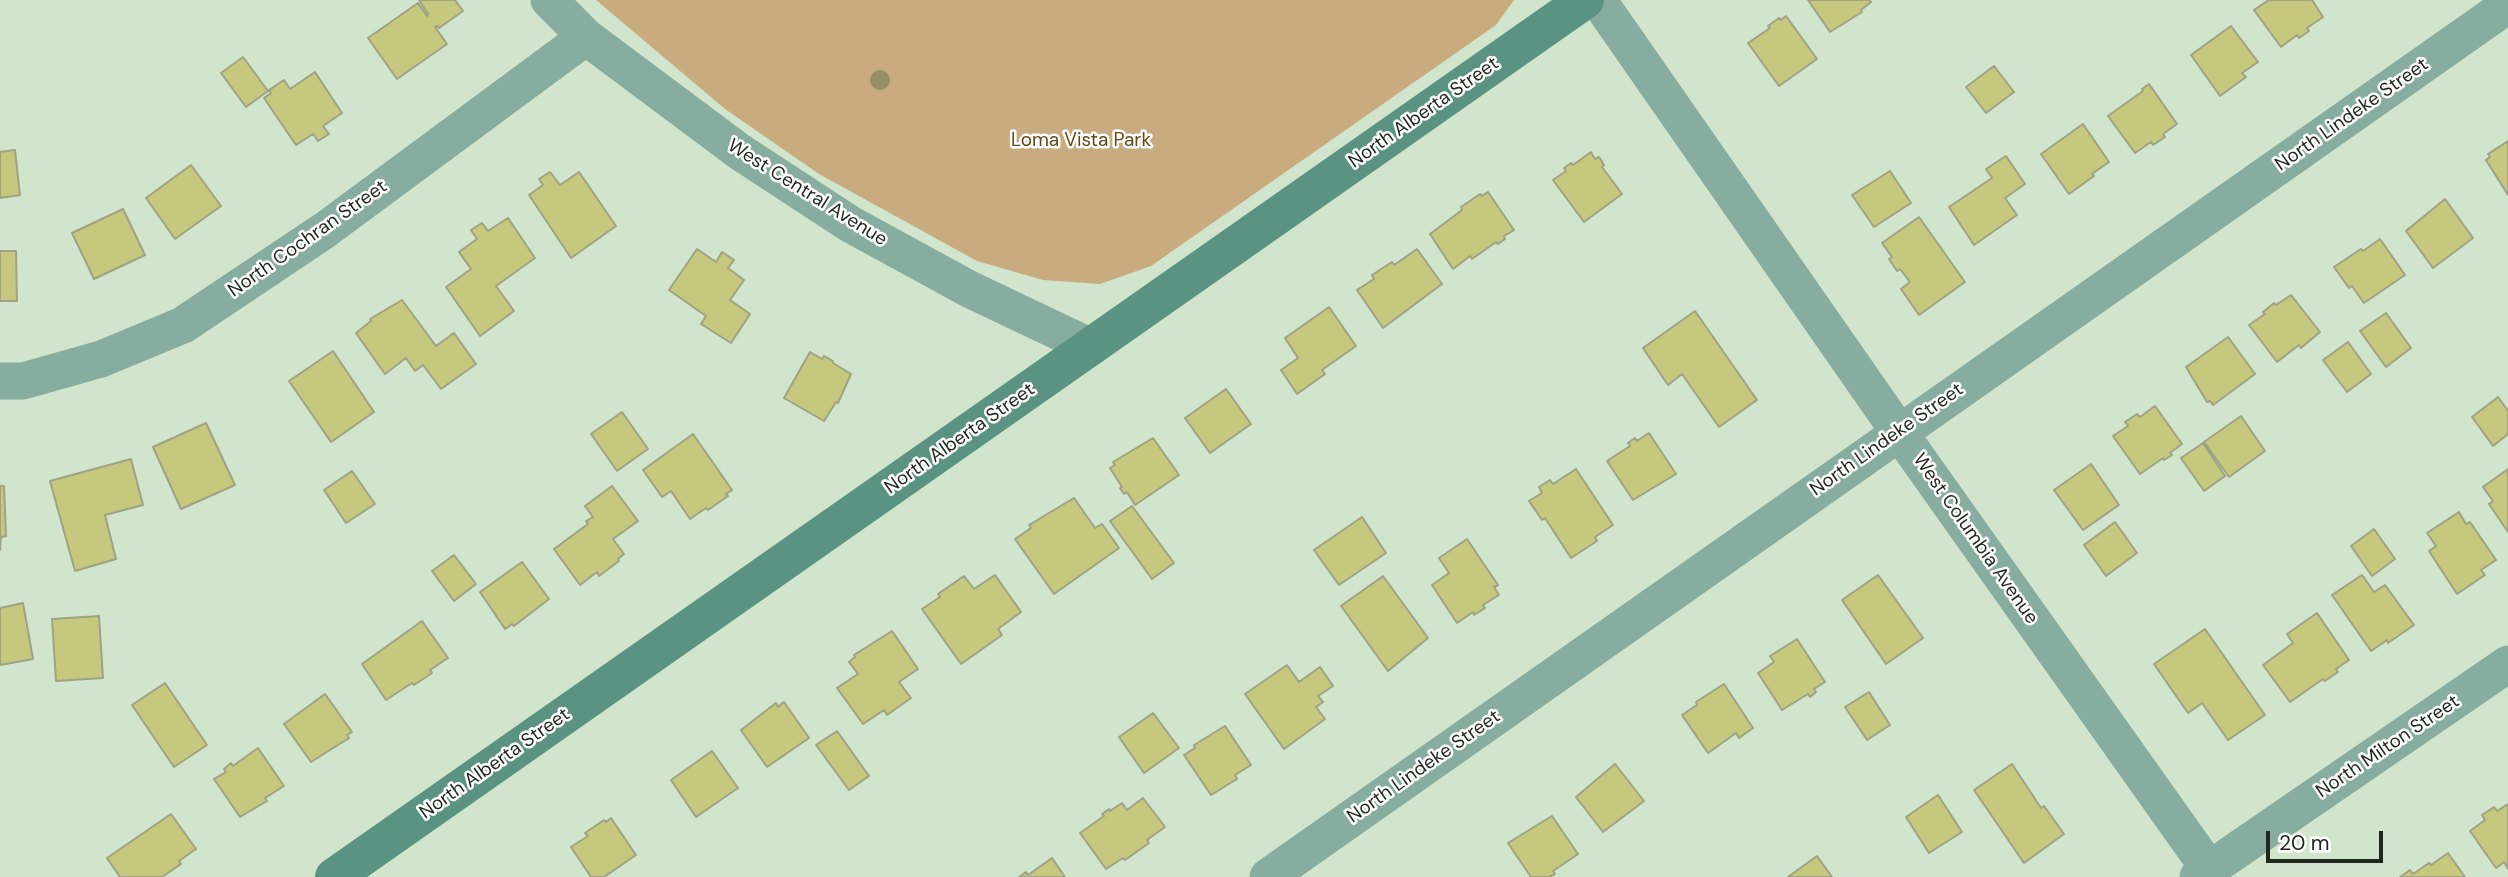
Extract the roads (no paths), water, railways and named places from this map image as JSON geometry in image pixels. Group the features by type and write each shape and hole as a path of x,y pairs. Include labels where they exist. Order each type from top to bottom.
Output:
{"main road":[{"name":"North Alberta Street","path":"334,877 1585,0"}],"street":[{"name":"West Central Avenue","path":"549,0 586,37 740,152 850,224 970,289 1091,347"},
{"name":"West Columbia Avenue","path":"1598,0 2204,873"},
{"name":"North Lindeke Street","path":"1268,877 2508,5"},
{"name":"North Cochran Street","path":"0,381 23,381 100,359 183,325 325,230 586,37"},
{"name":"North Milton Street","path":"2204,873 2508,664"}],"park label":[{"name":"Loma Vista Park","path":"1081,141"}]}
